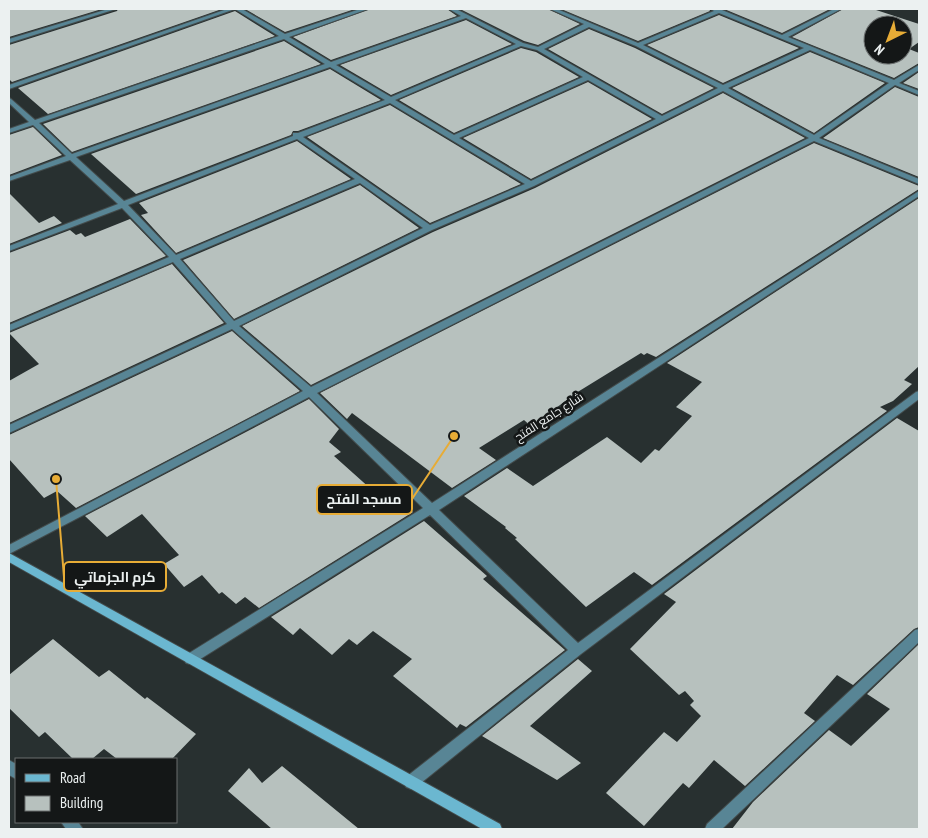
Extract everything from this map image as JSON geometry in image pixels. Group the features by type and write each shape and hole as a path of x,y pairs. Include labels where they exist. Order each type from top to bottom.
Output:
{"main road":[{"path":"9,557 495,829"}],"street":[{"path":"9,41 113,9"},
{"path":"9,87 232,9"},
{"path":"238,9 531,184"},
{"path":"9,131 365,9"},
{"path":"452,9 521,44 539,49 662,119"},
{"path":"553,9 638,45 723,88 814,138 919,182"},
{"path":"562,12 572,9"},
{"path":"783,37 838,9"},
{"path":"638,45 717,10 919,93"},
{"path":"9,179 466,16"},
{"path":"539,49 588,25"},
{"path":"9,249 296,135 390,100 521,44"},
{"path":"9,429 233,324 429,228 531,184 723,88 810,48"},
{"path":"9,550 310,392 814,138 919,68"},
{"path":"454,138 589,77"},
{"path":"9,100 122,204 174,258 233,324 310,392 577,650"},
{"path":"296,135 429,228"},
{"path":"9,328 360,180"},
{"name":"شارع جامع الفتح","path":"190,659 431,509 919,193"},
{"path":"411,782 577,650 914,405 919,394"},
{"path":"712,829 919,634"}],"building":[{"path":"9,9 102,9 9,37"},
{"path":"118,9 222,9 12,82 9,79 9,45 117,11"},
{"path":"245,9 355,9 285,32"},
{"path":"370,9 447,9 457,16 331,60 293,37"},
{"path":"460,9 548,9 580,24 538,45 524,41"},
{"path":"561,9 709,9 710,11 638,41"},
{"path":"724,9 830,9 782,33"},
{"path":"843,9 873,9 891,15 863,15 863,65 913,65 913,51 919,53 919,63 894,78 792,37"},
{"path":"235,11 275,36 48,114 18,88"},
{"path":"719,15 799,48 723,83 647,45"},
{"path":"466,20 512,44 391,95 340,65"},
{"path":"913,22 919,24 919,42 913,46"},
{"path":"589,29 635,48 714,88 662,114 548,49"},
{"path":"284,41 321,64 72,152 43,124"},
{"path":"521,48 536,52 579,77 454,133 399,100"},
{"path":"810,52 885,83 814,133 732,88"},
{"path":"330,69 381,100 298,131 293,131 291,135 136,194 91,154"},
{"path":"919,72 919,89 903,83"},
{"path":"588,82 652,119 531,179 463,138"},
{"path":"895,87 919,97 919,177 823,138"},
{"path":"723,93 805,138 311,385 242,326 433,232 535,188"},
{"path":"390,105 521,184 430,223 307,137"},
{"path":"33,127 62,155 9,175 9,135"},
{"path":"297,141 351,179 176,253 141,215 148,213 139,203"},
{"path":"814,143 919,186 919,189 656,357 647,353 644,355 641,353 576,393 556,408 559,410 533,428 524,420 479,448 496,460 452,488 352,413 347,419 320,393"},
{"path":"360,185 419,228 234,319 183,260"},
{"path":"9,193 39,223 54,216 62,223 9,244"},
{"path":"919,198 919,366 904,380 912,384 893,401 880,407 887,411 652,585 634,572 586,607 515,539 517,538 506,527 464,496 507,468 533,486 607,437 641,463 655,449 659,451 692,416 676,407 702,382 667,363"},
{"path":"130,219 166,256 9,323 9,253 70,230 76,235 81,233 85,237"},
{"path":"172,264 224,323 9,423 9,381 39,364 9,333"},
{"path":"232,331 300,391 76,508 57,491 44,498 9,459 9,435"},
{"path":"309,399 339,429 329,442 341,452 334,456 372,490 380,484 413,512 259,608 245,597 236,604 222,592 219,594 202,575 184,587 164,564 179,555 142,514 107,537 85,516"},
{"path":"897,418 919,431 919,627 914,629 853,685 837,675 804,713 815,721 745,786 714,760 689,788 683,783 644,826 606,793 664,732 677,742 701,716 690,705 694,701 685,691 679,695 630,649 676,602 664,594"},
{"path":"424,521 487,576 483,579 565,650 466,727 460,724 457,728 393,676 412,659 373,631 357,645 349,639 332,655 300,628 293,635 271,617"},
{"path":"53,639 99,677 109,670 145,699 147,697 196,734 173,758 116,758 104,749 93,758 72,758 45,732 39,737 9,708 9,675"},
{"path":"919,644 919,829 732,829 753,802 829,730 851,746 890,709 867,694"},
{"path":"578,659 592,671 530,726 581,763 557,780 482,736"},
{"path":"282,766 359,829 272,829 228,791 249,768 262,783"}],"place":[{"name":"مسجد الفتح","path":"454,436"},
{"name":"كرم الجزماتي","path":"56,479"}]}
